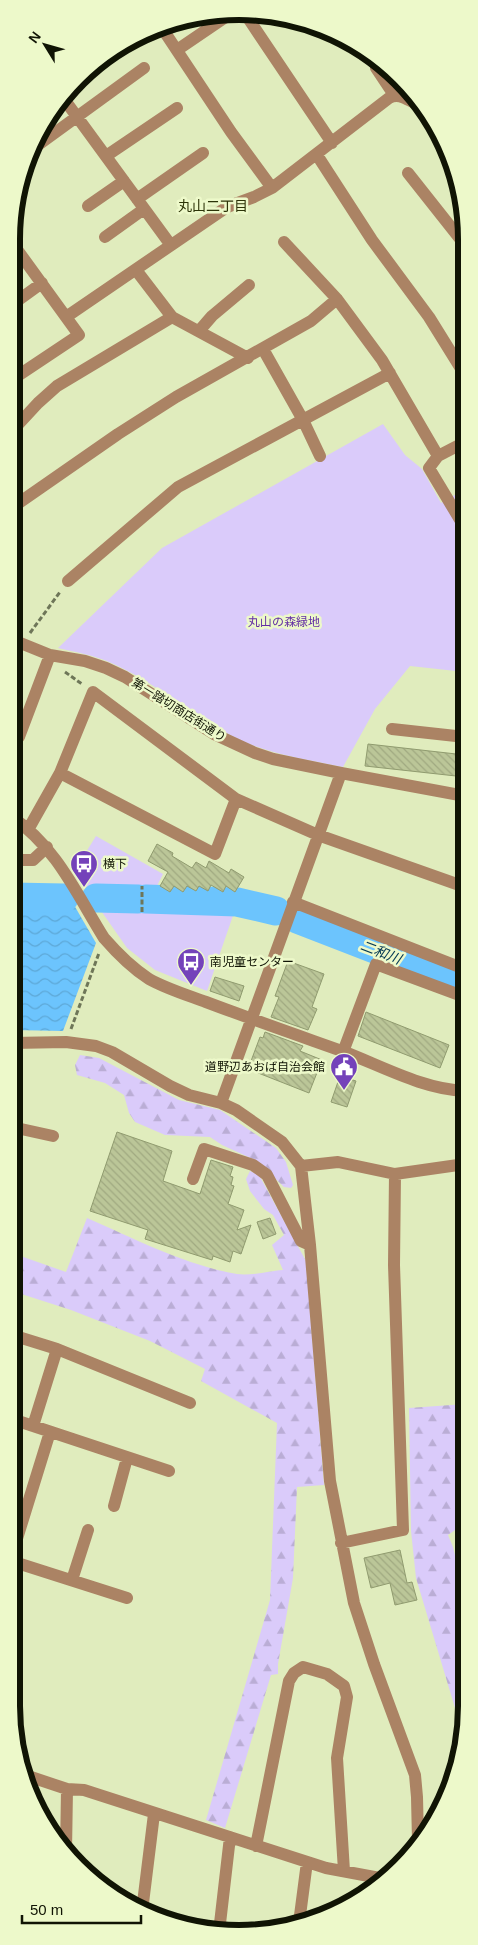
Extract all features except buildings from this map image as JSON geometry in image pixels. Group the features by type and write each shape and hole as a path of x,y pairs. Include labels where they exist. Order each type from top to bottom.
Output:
{"street":[{"path":"249,20 332,143"},
{"path":"177,50 220,21"},
{"path":"166,33 231,132 272,188"},
{"path":"43,141 144,68"},
{"path":"376,69 394,95"},
{"path":"66,317 136,270 170,244 227,207 272,188 394,95 407,99"},
{"path":"67,103 170,244"},
{"path":"106,156 177,108"},
{"path":"105,237 141,204 203,153"},
{"path":"317,155 372,240 430,317 458,363"},
{"path":"408,173 458,236"},
{"path":"88,206 124,181"},
{"path":"284,242 336,299 390,373 438,456"},
{"path":"20,253 79,335 20,374"},
{"path":"136,270 172,317 248,358"},
{"path":"20,299 42,283"},
{"path":"199,331 212,316 249,285"},
{"path":"20,502 118,434 176,397 263,350 311,321 336,299"},
{"path":"20,422 57,386 172,317"},
{"path":"263,350 303,420 320,456"},
{"path":"68,581 178,487 390,373"},
{"path":"458,446 438,456 429,468 458,516"},
{"name":"第一踏切商店街通り","path":"20,643 50,655 85,661 112,671 214,734 247,750 273,759 458,795"},
{"path":"20,737 50,655"},
{"path":"29,828 60,773 93,692 236,799 318,835 458,885"},
{"path":"392,729 458,736"},
{"path":"60,773 215,854 236,799"},
{"path":"221,1103 340,773"},
{"path":"20,822 29,828 61,865 104,938 123,958 150,979 166,987 412,1079 458,1090"},
{"path":"20,860 33,860 47,847"},
{"path":"292,905 458,967"},
{"path":"343,1052 376,964 458,994"},
{"path":"20,1043 66,1042 96,1046 112,1052 176,1089 189,1095 221,1103 236,1110 282,1142 301,1166 310,1245 330,1481 354,1603 415,1775 418,1832"},
{"path":"20,1129 53,1136"},
{"path":"194,1179 204,1149 253,1165 267,1175 301,1242 310,1245"},
{"path":"301,1166 338,1162 395,1174 458,1165"},
{"path":"341,1543 403,1530 394,1265 395,1174"},
{"path":"20,1338 56,1349 190,1403"},
{"path":"33,1426 56,1349"},
{"path":"20,1422 169,1472"},
{"path":"20,1533 50,1432"},
{"path":"114,1506 127,1458"},
{"path":"72,1580 88,1530"},
{"path":"20,1563 127,1598"},
{"path":"256,1846 289,1682 294,1673 303,1668 326,1674 344,1686 347,1697 337,1758 344,1871"},
{"path":"33,1778 67,1789 84,1790 307,1862 375,1877"},
{"path":"66,1840 67,1789"},
{"path":"143,1902 154,1814"},
{"path":"220,1924 230,1837"},
{"path":"300,1916 307,1862"}],"path":[{"path":"20,638 68,581"},
{"path":"50,655 58,667 93,692"},
{"path":"142,886 142,912"},
{"path":"66,1042 104,938"}],"green space":[{"name":"丸山の森緑地","path":"383,424 405,455 422,469 441,503 458,493 458,671 410,666 375,709 343,767 265,750 252,745 223,731 126,670 97,657 58,648 162,548"},
{"path":"96,836 163,874 153,894 90,892 75,870"},
{"path":"237,904 207,991 155,970 127,948 97,905"},
{"path":"80,1055 99,1058 179,1100 220,1110 276,1148 286,1162 293,1185 291,1188 284,1187 257,1161 222,1145 210,1137 165,1135 135,1122 129,1113 124,1095 105,1083 77,1075 75,1065"},
{"path":"250,1171 259,1175 306,1261 324,1485 297,1487 293,1578 278,1664 278,1674 271,1675 225,1828 206,1820 270,1600 277,1423 201,1381 205,1369 150,1341 71,1310 20,1294 20,1256 66,1272 87,1218 179,1258 218,1270 237,1274 254,1274 283,1270 272,1245 284,1235 273,1215 264,1209 250,1191 246,1179"},
{"path":"458,1404 458,1528 448,1535 458,1567 458,1718 416,1578 411,1531 409,1408"}],"water":[{"path":"20,905 74,905 96,943 63,1031 20,1030"}],"waterway":[{"name":"二和川","path":"20,897 64,898"},
{"name":"二和川","path":"96,898 138,899"},
{"name":"二和川","path":"146,899 237,902 276,911"},
{"name":"二和川","path":"297,919 458,981"}],"place":[{"name":"横下","path":"84,888"},
{"name":"南児童センター","path":"191,986"},
{"name":"道野辺あおば自治会館","path":"344,1091"}],"district":[{"name":"丸山二丁目","path":"213,206"}]}
